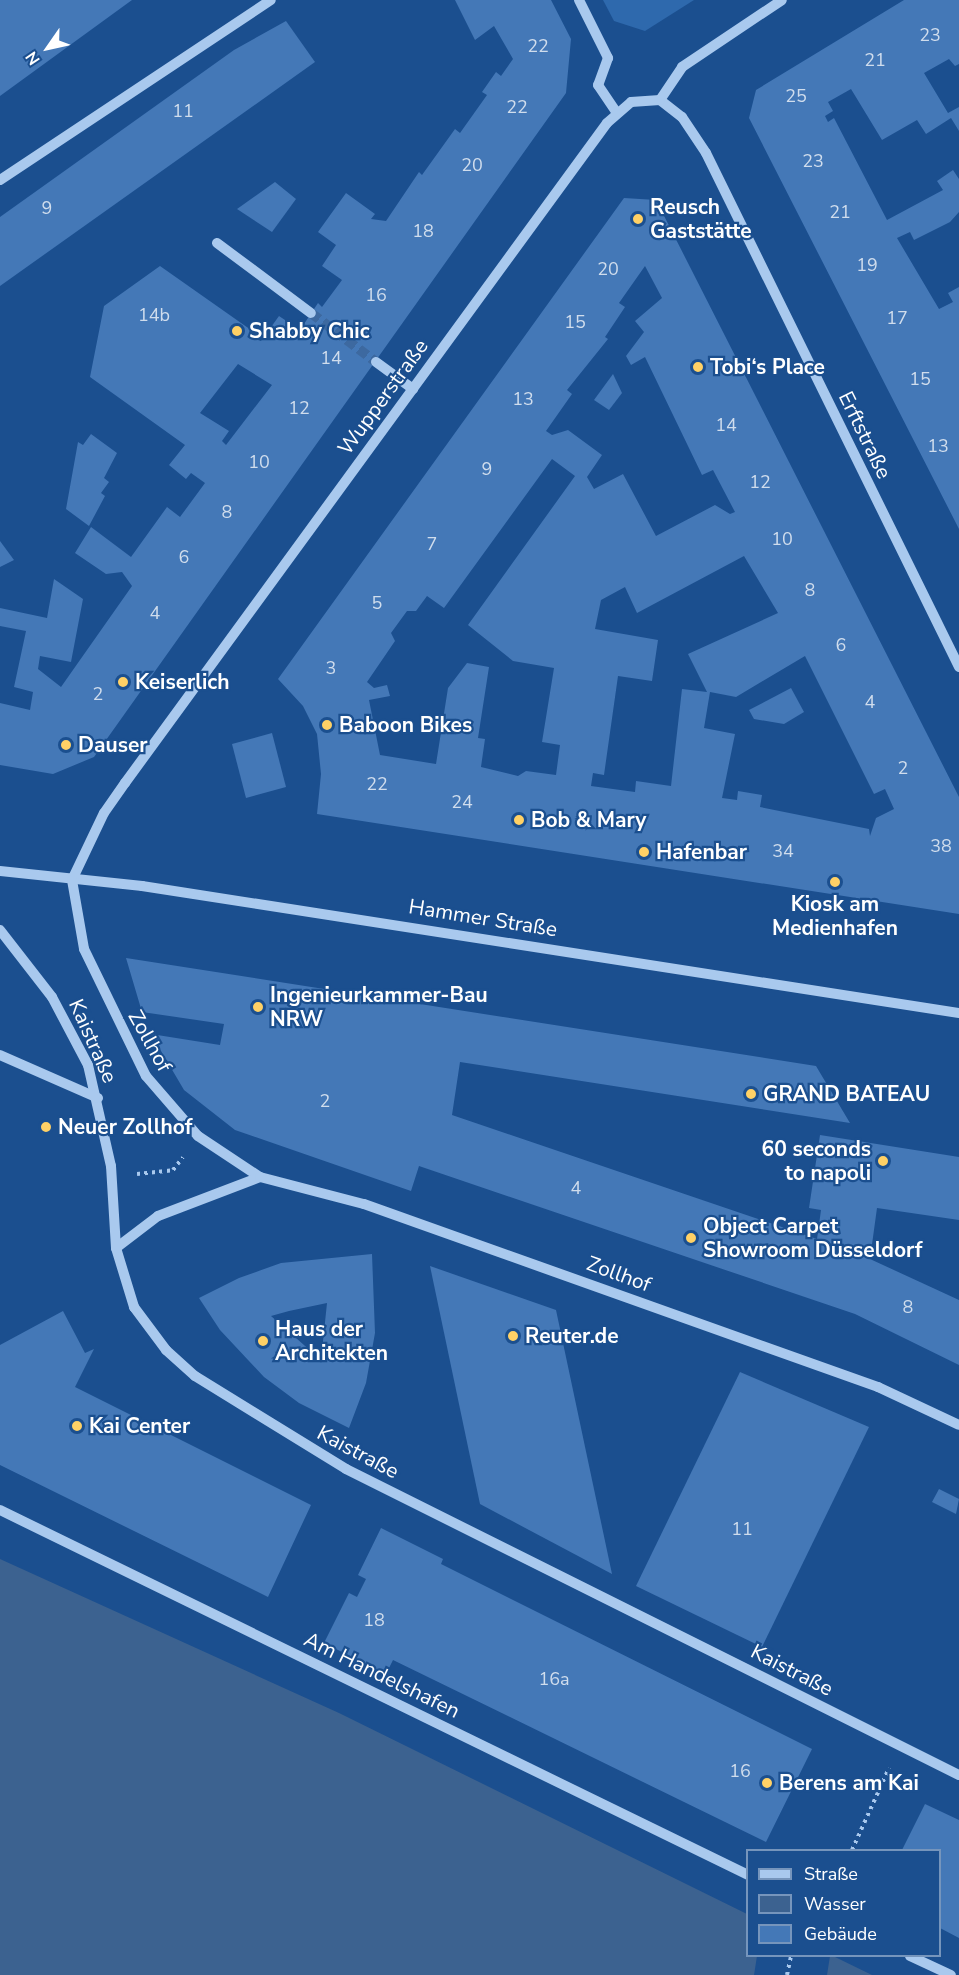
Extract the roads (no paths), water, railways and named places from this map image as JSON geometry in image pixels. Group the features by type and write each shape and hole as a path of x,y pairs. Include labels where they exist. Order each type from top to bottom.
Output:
{"street":[{"path":"0,180 271,0"},
{"path":"579,0 608,58 598,85 616,112 631,102 660,100 682,67 782,0"},
{"name":"Erftstraße","path":"660,100 682,117 706,153 959,667"},
{"name":"Wupperstraße","path":"72,880 104,813 125,783 616,112"},
{"path":"217,243 311,313"},
{"path":"376,362 413,389"},
{"name":"Hammer Straße","path":"0,871 142,886 959,1013"},
{"name":"Zollhof","path":"72,880 84,949 110,1008 161,1099 198,1136 260,1177 363,1204 878,1387 959,1425"},
{"name":"Kaistraße","path":"0,930 65,1018 98,1098 112,1177 116,1248 125,1287 148,1328 195,1376 346,1469 959,1775"},
{"path":"0,1055 98,1098"},
{"path":"116,1248 167,1212 260,1177"},
{"name":"Am Handelshafen","path":"0,1510 746,1875"},
{"path":"912,1957 951,1975"}],"water":[{"path":"0,1559 339,1713 746,1914 746,1957 835,1957 872,1975 0,1975"}],"tunnel":[{"path":"311,313 376,362"}],"place":[{"name":"Reusch Gaststätte","path":"638,219"},
{"name":"Shabby Chic","path":"237,331"},
{"name":"Tobi‘s Place","path":"698,367"},
{"name":"Keiserlich","path":"123,682"},
{"name":"Baboon Bikes","path":"327,725"},
{"name":"Dauser","path":"66,745"},
{"name":"Bob & Mary","path":"519,820"},
{"name":"Hafenbar","path":"644,852"},
{"name":"Kiosk am Medienhafen","path":"835,882"},
{"name":"Ingenieurkammer-Bau NRW","path":"258,1007"},
{"name":"GRAND BATEAU","path":"751,1094"},
{"name":"Neuer Zollhof","path":"46,1127"},
{"name":"60 seconds to napoli","path":"883,1161"},
{"name":"Object Carpet Showroom Düsseldorf","path":"691,1238"},
{"name":"Reuter.de","path":"513,1336"},
{"name":"Haus der Architekten","path":"263,1341"},
{"name":"Kai Center","path":"77,1426"},
{"name":"Berens am Kai","path":"767,1783"}]}
